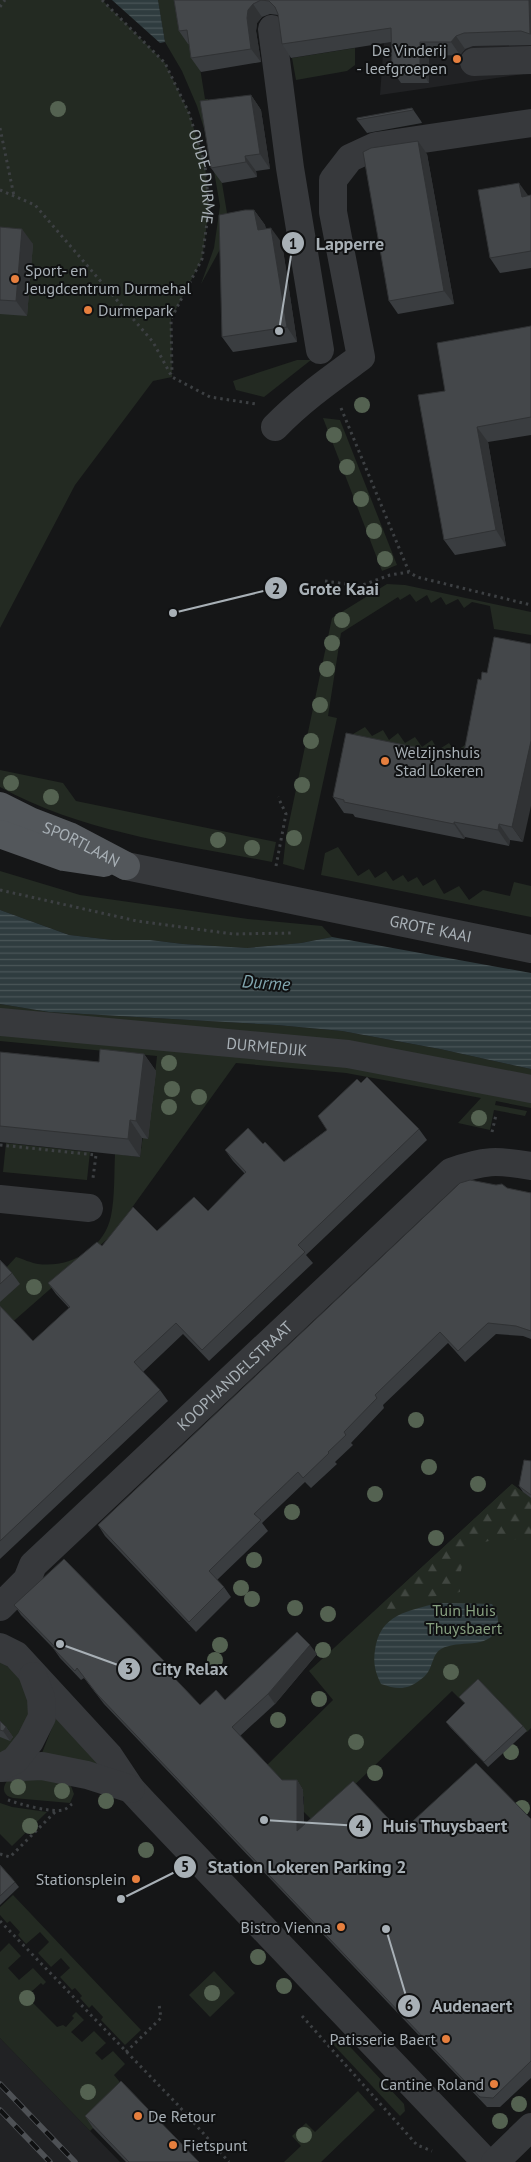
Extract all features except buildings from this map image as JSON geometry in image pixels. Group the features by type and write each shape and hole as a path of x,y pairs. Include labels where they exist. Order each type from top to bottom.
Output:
{"main road":[{"name":"SPORTLAAN","path":"0,806 30,821 69,836 126,866"},
{"name":"SPORTLAAN","path":"0,834 64,856 126,866"}],"street":[{"path":"272,29 290,168 320,350"},
{"path":"474,62 531,60"},
{"path":"283,418 361,358 333,212 333,180 350,158 376,146 531,123"},
{"name":"GROTE KAAI","path":"126,866 531,949"},
{"name":"DURMEDIJK","path":"0,1022 348,1054 531,1089"},
{"name":"KOOPHANDELSTRAAT","path":"0,1607 27,1580 33,1566 451,1172 483,1162 502,1160 531,1166"},
{"path":"0,1199 89,1208"},
{"path":"0,1646 16,1656 32,1672 109,1756 131,1789 486,2162"},
{"path":"0,1768 15,1760 37,1730 42,1717 41,1698 32,1672"},
{"path":"0,1768 42,1766 79,1773 131,1789"},
{"path":"494,2162 531,2127"}],"path":[{"path":"0,7 5,0"},
{"name":"OUDE DURME","path":"102,0 165,63 189,113 204,165 209,208 202,259 171,319 172,378"},
{"path":"0,128 15,196"},
{"path":"0,190 35,205 152,342 172,378 210,397 283,418 341,408 409,572 417,577 531,605"},
{"path":"325,581 360,586 390,575 409,572"},
{"path":"271,896 286,814 278,797"},
{"path":"0,890 137,922 233,934 292,933"},
{"path":"0,1145 96,1156 89,1208"},
{"path":"0,1854 10,1856 56,1811"},
{"path":"0,1921 177,2104 229,2162"},
{"path":"126,2052 161,2018 159,2004"}],"shaded area":[{"name":"De Vinderij - leefgroepen","path":"387,0 531,0 531,73 380,95"},
{"path":"0,2038 120,2162 0,2162"}],"green space":[{"name":"Durmepark","path":"0,0 102,0 165,63 189,113 205,165 209,208 202,259 171,319 172,377 153,381 75,485 0,628"},
{"path":"158,0 232,0 188,44 196,43 205,99 208,99 230,231 201,284 214,248 220,206 210,148 197,106 182,71 165,42"},
{"path":"355,48 355,65 347,71 296,80 292,58"},
{"path":"297,360 311,360 264,397 236,390 233,381"},
{"path":"323,418 340,420 397,565 382,571"},
{"path":"387,584 405,585 531,612 531,635 494,629 490,606 472,602 464,608 458,599 446,605 441,597 431,603 427,595 416,602 410,594 400,600 398,597 341,633 328,716 337,718 304,870 283,864 286,837 332,618"},
{"path":"365,727 372,736 383,730 389,740 398,733 405,743 415,737 422,747 432,740 438,750 449,743 455,752 481,734 474,772 356,742 353,734"},
{"path":"0,770 63,783 76,801 276,842 272,862 133,835 65,816 32,803 0,787"},
{"path":"338,847 358,876 369,869 375,878 386,871 393,881 403,875 408,882 417,877 423,886 435,879 444,894 459,886 469,900 483,890 510,896 514,882 531,886 531,917 321,875 325,853"},
{"path":"0,871 80,895 248,919 322,926 332,937 301,943 247,948 150,940 113,940 69,935 0,910"},
{"path":"0,1004 49,1012 277,1025 342,1031 440,1049 531,1069 531,1108 496,1101 495,1105 527,1111 525,1116 494,1110 490,1130 458,1123 481,1098 346,1073 236,1063 113,1234 0,1333 0,1302 5,1269 16,1257 38,1264 62,1263 84,1254 94,1247 107,1228 113,1201 115,1154 140,1157 157,1056 0,1041"},
{"path":"6,1143 90,1152 87,1180 3,1172"},
{"name":"Tuin Huis Thuysbaert","path":"512,1484 531,1498 531,1728 527,1732 463,1702 452,1691 315,1823 300,1808 304,1804 304,1797 297,1790 263,1769 333,1700 309,1671"},
{"path":"512,1484 531,1498 531,1541 498,1539 486,1542 470,1551 462,1568 460,1592 430,1597 390,1611 379,1607"},
{"path":"0,1662 9,1667 22,1681 30,1699 31,1708 25,1732 0,1757"},
{"path":"56,1718 103,1766 42,1753"},
{"path":"47,1779 71,1786 74,1794 70,1803 13,1798 7,1796 4,1792 7,1781"},
{"path":"0,1803 12,1807 47,1812 12,1846 0,1834"},
{"path":"13,1895 141,2030 125,2045 101,2020 103,2017 92,2005 89,2008 80,1998 82,1996 75,1988 72,1990 60,1977 70,1968 61,1958 51,1967 38,1953 49,1942 40,1932 26,1944 18,1935 20,1932 10,1921 7,1923 0,1915 0,1907"},
{"path":"9,1943 21,1956 8,1968 19,1980 33,1968 46,1982 43,1985 41,1983 31,1992 33,1999 31,2001 57,2027 63,2025 66,2027 74,2018 72,2016 76,2012 84,2020 71,2032 82,2042 94,2031 106,2043 95,2053 102,2060 113,2051 125,2064 114,2075 129,2093 90,2131 0,2038 0,1952"},
{"path":"214,1971 235,1993 210,2017 189,1995"},
{"path":"337,2033 404,2104 405,2111 400,2116 329,2040"},
{"path":"358,2091 375,2110 321,2162 284,2162 301,2146 292,2136 306,2123 315,2132"}],"water":[{"path":"112,0 158,0 165,42 160,43"},
{"name":"Durme","path":"0,910 69,935 113,940 150,940 247,948 301,943 332,937 531,973 531,1069 440,1049 342,1031 277,1025 49,1012 0,1004"},
{"path":"438,1603 492,1604 498,1616 497,1629 487,1640 448,1646 441,1649 433,1659 430,1669 415,1684 396,1688 381,1684 374,1659 378,1638 383,1629 389,1621 397,1616"}],"railway":[{"path":"0,2084 75,2162"},
{"path":"0,2110 50,2162"}],"place":[{"name":"De Vinderij - leefgroepen","path":"457,59"},
{"name":"Sport- en Jeugdcentrum Durmehal","path":"15,279"},
{"name":"Durmepark","path":"88,310"},
{"name":"Lapperre","path":"279,331"},
{"name":"Grote Kaai","path":"173,613"},
{"name":"Welzijnshuis Stad Lokeren","path":"385,761"},
{"name":"City Relax","path":"60,1644"},
{"name":"Huis Thuysbaert","path":"264,1820"},
{"name":"Stationsplein","path":"136,1879"},
{"name":"Station Lokeren Parking 2","path":"121,1899"},
{"name":"Bistro Vienna","path":"341,1927"},
{"name":"Audenaert","path":"386,1929"},
{"name":"Patisserie Baert","path":"446,2039"},
{"name":"Cantine Roland","path":"494,2084"},
{"name":"De Retour","path":"138,2116"},
{"name":"Fietspunt","path":"173,2145"}]}
